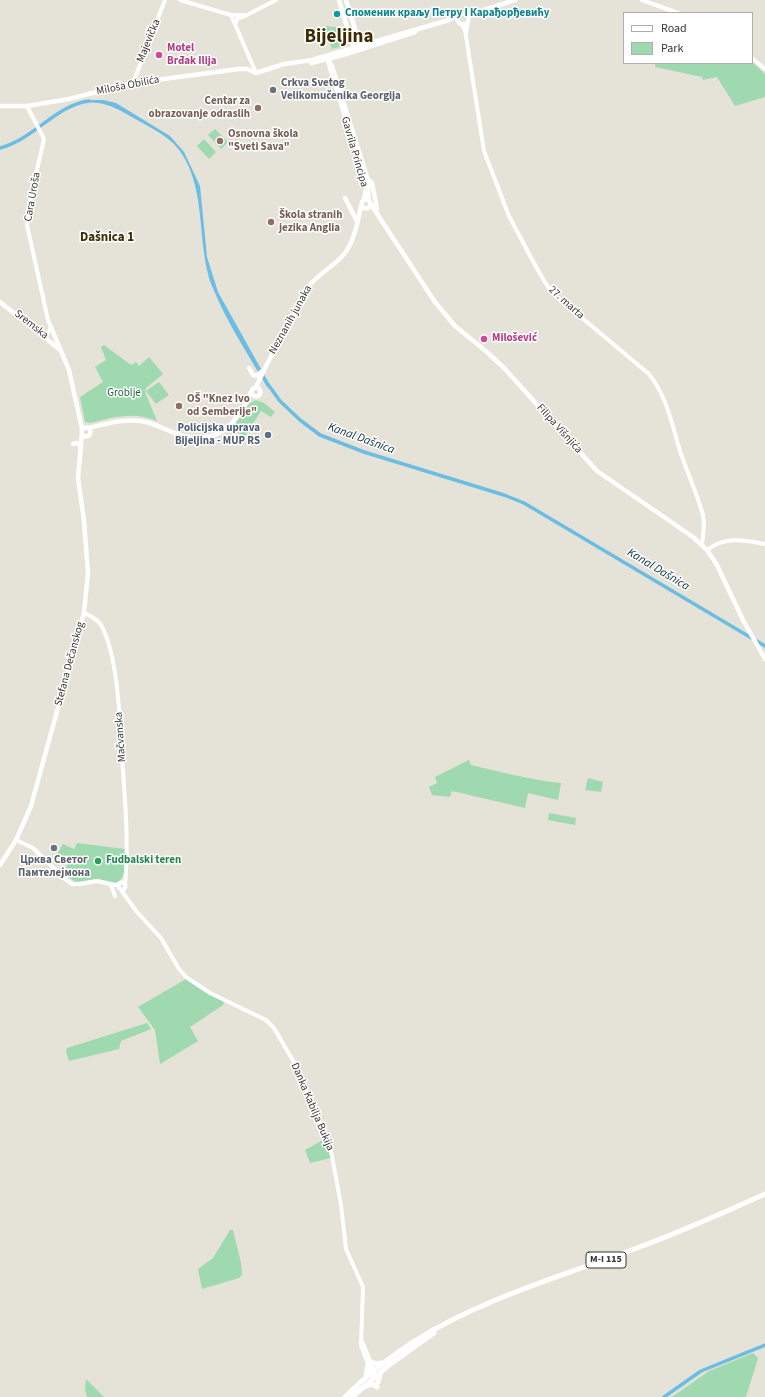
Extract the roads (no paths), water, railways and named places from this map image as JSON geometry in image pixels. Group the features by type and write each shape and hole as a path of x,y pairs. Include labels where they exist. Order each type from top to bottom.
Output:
{"main road":[{"path":"339,0 353,50"},
{"path":"346,0 361,47"},
{"path":"247,69 259,72 284,64 336,57 361,47 449,20 462,14 481,11 515,0"},
{"path":"361,47 454,21 460,23 468,21 481,11"},
{"path":"462,14 468,16 468,21"},
{"path":"460,23 462,14"},
{"path":"316,62 353,50"},
{"path":"299,62 324,63 330,66 336,57"},
{"name":"Gavrila Principa","path":"328,58 364,178 368,204"},
{"name":"Gavrila Principa","path":"330,66 367,178"},
{"name":"Miloša Obilića","path":"0,106 27,106 69,99 134,83 247,69"},
{"path":"359,218 368,204 367,178"},
{"path":"367,178 372,184 378,215"},
{"path":"345,198 357,218 357,223"},
{"path":"359,218 361,202 368,204 378,215"},
{"name":"Filipa Višnjića","path":"378,215 442,311 455,326 488,352 505,369 597,471 702,544 719,570 748,629 765,659"},
{"name":"Neznanih junaka","path":"259,376 265,368 309,286 318,275 345,253 359,218"},
{"name":"Sremska","path":"0,302 46,337 60,350"},
{"path":"51,328 69,370 79,412 82,432 80,453"},
{"path":"245,406 255,396 260,394 258,388 259,376 253,375 249,368"},
{"path":"82,432 88,428 104,424 120,421 137,421 146,422 185,436 206,436 220,432 231,425 245,406 253,388 258,388"},
{"path":"251,392 255,396"},
{"path":"79,412 88,428 89,435"},
{"path":"80,453 89,435 104,424"},
{"path":"82,432 89,435"},
{"path":"72,444 78,444 81,447"},
{"name":"Stefana Dečanskog","path":"0,865 16,840 28,815 37,788 84,613 88,567 84,521 78,480 80,453"},
{"name":"M-I 115","path":"352,1397 385,1362 416,1340 446,1324 516,1292 688,1229 765,1194"},
{"name":"M-I 115","path":"345,1397 365,1378 383,1370 446,1324"},
{"path":"365,1378 368,1372 369,1364 385,1362"},
{"path":"361,1388 370,1384 378,1385 379,1375 383,1370"}],"street":[{"name":"Majevička","path":"134,83 165,0"},
{"path":"180,0 231,15 247,15"},
{"path":"235,24 238,18 276,0"},
{"path":"642,0 675,12"},
{"path":"231,15 252,62 259,72"},
{"path":"466,37 468,21"},
{"path":"460,23 466,37"},
{"name":"27. marta","path":"466,37 484,151 509,216 539,274 552,292 649,374 660,390 667,402 678,445 703,515 704,526 702,544"},
{"path":"753,59 765,69"},
{"path":"247,69 252,62"},
{"name":"Cara Uroša","path":"27,106 41,132 43,145 29,205 27,225 51,328"},
{"path":"46,337 51,328"},
{"path":"707,550 714,545 730,540 765,544"},
{"name":"Mačvanska","path":"84,613 96,619 102,627 111,658 117,694 125,791 126,873 121,886"},
{"path":"16,840 33,848 70,883 80,884 97,881 110,885 121,886"},
{"path":"110,885 115,896"},
{"name":"Danka Kabilja Bukija","path":"121,886 137,912 161,938 179,969 210,993 252,1012 269,1022 299,1071 333,1159 346,1249 358,1274 363,1291 361,1337 369,1364"},
{"path":"369,1364 373,1374"}],"water":[{"path":"84,100 103,100 116,103 170,136 184,152 200,186 207,257 218,292 270,385 267,387 231,325 212,286 207,269 197,194 185,159 174,144 157,131 113,107 100,103 85,103"}],"waterway":[{"name":"Kanal Dašnica","path":"0,148 23,138 66,109 89,101"},
{"name":"Kanal Dašnica","path":"267,383 280,401 300,420 320,435 364,452 504,495 524,503 765,646"},
{"path":"664,1397 701,1371 765,1345"}],"place":[{"name":"Споменик краљу Петру I Карађорђевићу","path":"337,14"},
{"name":"Motel Brđak Ilija","path":"159,55"},
{"name":"Crkva Svetog Velikomučenika Georgija","path":"273,90"},
{"name":"Centar za obrazovanje odraslih","path":"258,108"},
{"name":"Osnovna škola \"Sveti Sava\"","path":"220,141"},
{"name":"Škola stranih jezika Anglia","path":"271,222"},
{"name":"Milošević","path":"484,339"},
{"name":"OŠ \"Knez Ivo od Semberije\"","path":"179,406"},
{"name":"Policijska uprava Bijeljina - MUP RS","path":"268,435"},
{"name":"Црква Светог Памтелејмона","path":"54,848"},
{"name":"Fudbalski teren","path":"98,861"}],"district":[{"name":"Bijeljina","path":"339,38"},
{"name":"Dašnica 1","path":"107,238"}],"park label":[{"name":"Groblje","path":"124,394"}]}
